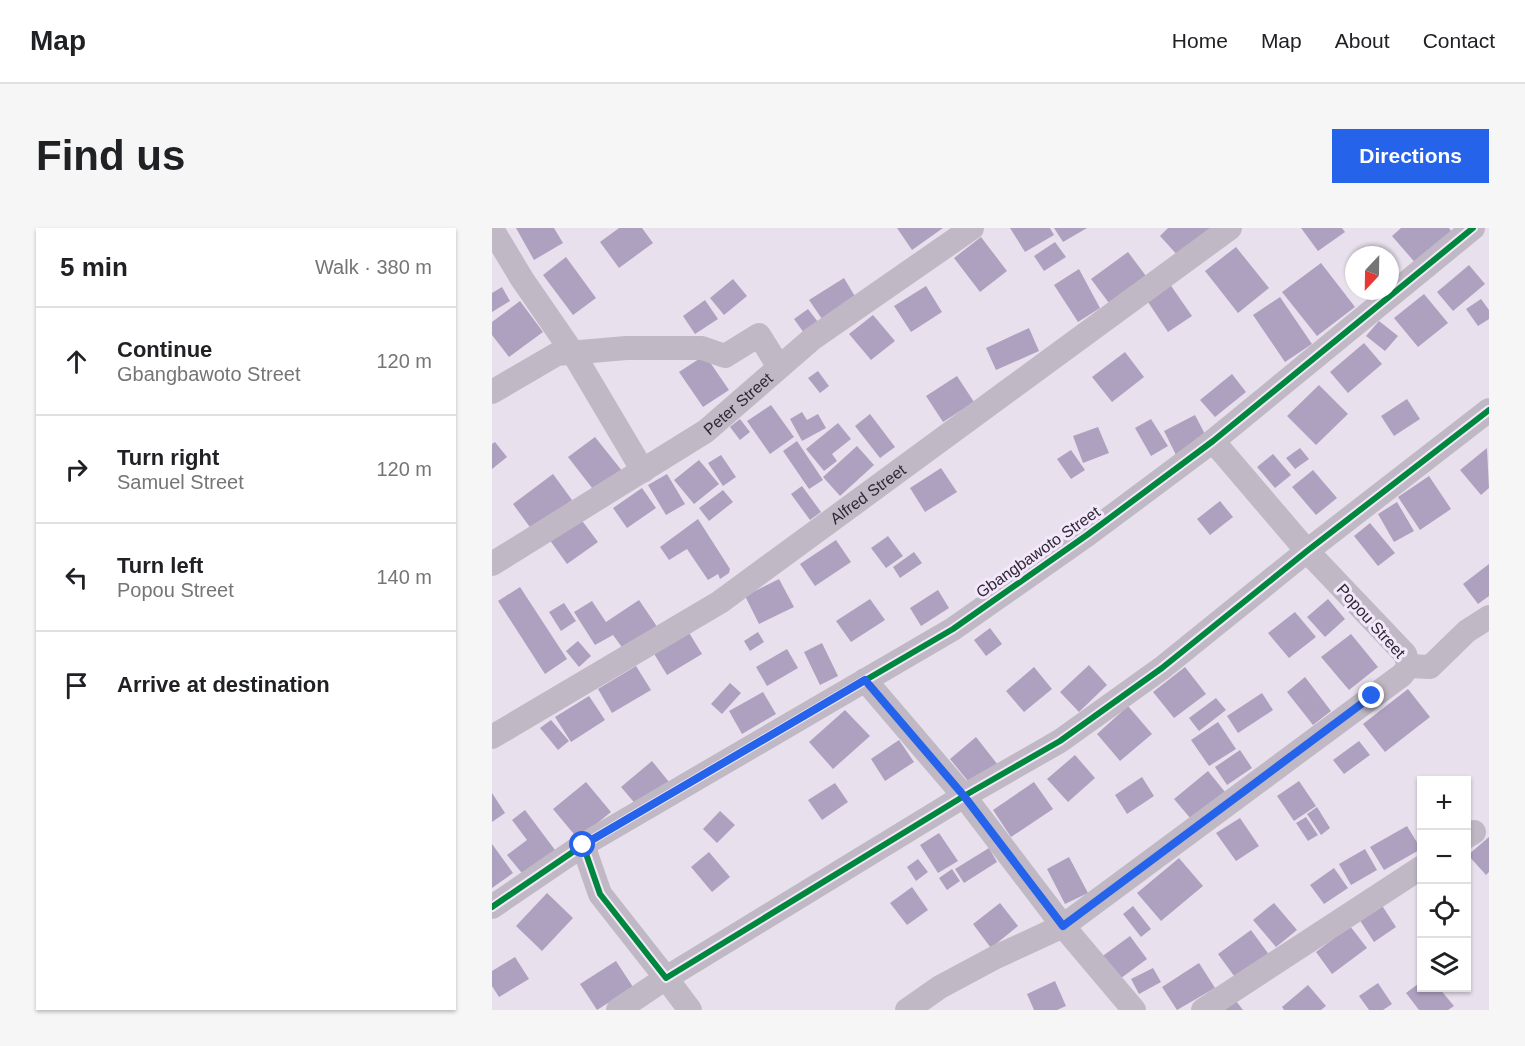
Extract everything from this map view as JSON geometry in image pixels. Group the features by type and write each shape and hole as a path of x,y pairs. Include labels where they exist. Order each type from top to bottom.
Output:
{"street":[{"name":"Peter Street","path":"492,564 706,432 812,339 972,228"},
{"name":"Alfred Street","path":"492,737 720,602 1230,228"},
{"name":"Gbangbawoto Street","path":"492,907 583,845 953,629 1087,535 1213,441 1473,228"},
{"path":"492,229 522,279 573,353 643,471"},
{"path":"492,392 557,354 626,348 702,348 725,356 759,335 780,367"},
{"path":"618,1010 666,978 964,796 1060,741 1162,668 1307,551 1489,410"},
{"name":"Popou Street","path":"907,1010 940,987 1063,926 1402,675 1409,666 1405,654 1307,551 1213,441"},
{"path":"1409,666 1430,667 1461,636 1489,617"},
{"path":"865,680 964,796 1063,926 1134,1010"},
{"path":"583,845 600,894 690,1010"},
{"path":"1203,1010 1417,870"}],"building":[{"path":"516,228 554,228 563,243 534,260"},
{"path":"619,228 642,228 653,243 619,268 600,242"},
{"path":"897,228 943,228 912,250"},
{"path":"1010,228 1050,228 1054,235 1025,252"},
{"path":"1054,228 1087,228 1063,242"},
{"path":"1168,228 1211,229 1180,258 1160,236"},
{"path":"1301,228 1342,228 1345,232 1318,251"},
{"path":"1401,228 1449,228 1454,235 1418,266 1392,236"},
{"path":"981,237 1007,271 980,292 954,258"},
{"path":"1055,242 1066,257 1044,271 1034,256"},
{"path":"1236,247 1269,288 1238,313 1205,271"},
{"path":"1128,252 1146,276 1109,303 1091,279"},
{"path":"566,257 596,298 573,315 543,275"},
{"path":"1321,263 1345,294 1345,300 1350,300 1355,307 1317,336 1282,292"},
{"path":"1469,265 1485,284 1453,311 1437,292"},
{"path":"1079,269 1100,308 1078,322 1054,285"},
{"path":"844,278 856,298 822,319 809,300"},
{"path":"733,279 747,296 724,315 710,298"},
{"path":"1167,280 1192,316 1168,332 1144,296"},
{"path":"926,286 942,312 911,332 894,306"},
{"path":"502,287 510,301 492,312 492,293"},
{"path":"1424,294 1448,323 1418,347 1394,318"},
{"path":"1280,297 1312,344 1285,362 1253,315"},
{"path":"1481,299 1489,310 1489,319 1478,326 1466,309"},
{"path":"705,300 718,319 695,334 683,316"},
{"path":"520,301 543,332 509,357 492,335 492,322"},
{"path":"808,309 818,322 804,333 794,319"},
{"path":"873,315 895,341 871,360 849,334"},
{"path":"1379,321 1398,336 1385,351 1366,336"},
{"path":"1029,328 1039,351 996,370 986,348"},
{"path":"1364,343 1382,364 1348,393 1330,372"},
{"path":"1125,352 1144,377 1112,402 1092,377"},
{"path":"705,355 729,390 703,407 679,372"},
{"path":"818,371 829,386 820,393 808,378"},
{"path":"1232,374 1246,392 1215,417 1200,400"},
{"path":"957,376 974,402 943,422 926,396"},
{"path":"1319,385 1348,414 1316,445 1287,416"},
{"path":"1407,399 1420,419 1394,436 1381,416"},
{"path":"771,405 794,437 770,454 747,421"},
{"path":"802,412 807,420 818,414 826,428 802,441 790,419"},
{"path":"870,414 895,447 880,458 855,426"},
{"path":"1195,415 1207,438 1176,455 1164,431"},
{"path":"740,419 750,432 740,440 730,427"},
{"path":"1151,419 1168,446 1151,456 1135,428"},
{"path":"838,423 851,439 832,454 837,461 824,471 806,449"},
{"path":"1098,427 1109,453 1083,463 1073,436"},
{"path":"595,437 623,472 596,493 568,457"},
{"path":"797,441 823,480 809,489 783,451"},
{"path":"495,442 507,457 492,469 492,444"},
{"path":"857,446 874,465 840,496 823,477"},
{"path":"1300,448 1309,459 1295,469 1286,458"},
{"path":"1487,448 1489,488 1481,495 1460,470"},
{"path":"1071,450 1085,470 1071,479 1057,459"},
{"path":"1273,454 1291,475 1275,488 1257,467"},
{"path":"721,455 736,477 723,486 708,463"},
{"path":"699,460 719,484 694,504 674,480"},
{"path":"941,468 957,492 925,512 910,488"},
{"path":"1313,470 1337,498 1316,515 1292,487"},
{"path":"553,474 572,500 532,530 513,504"},
{"path":"667,474 685,504 666,515 648,485"},
{"path":"1429,476 1451,509 1420,530 1398,497"},
{"path":"802,486 821,512 810,520 791,494"},
{"path":"642,488 656,508 627,528 613,508"},
{"path":"723,490 733,502 709,521 699,508"},
{"path":"1220,501 1233,517 1210,535 1197,519"},
{"path":"1397,502 1414,531 1394,542 1378,514"},
{"path":"580,518 598,542 567,564 549,539"},
{"path":"698,519 730,569 729,573 720,579 718,574 708,580 687,549 669,560 660,547"},
{"path":"1370,523 1395,553 1378,566 1354,536"},
{"path":"888,536 903,556 886,568 871,548"},
{"path":"836,540 851,562 815,586 800,564"},
{"path":"914,552 922,563 900,578 893,567"},
{"path":"1489,564 1489,596 1478,604 1463,584"},
{"path":"779,579 794,607 759,624 745,596"},
{"path":"520,587 567,659 545,674 498,601"},
{"path":"938,590 949,608 921,626 910,608"},
{"path":"870,599 885,620 851,642 836,621"},
{"path":"1328,599 1345,619 1325,637 1307,617"},
{"path":"639,600 658,628 624,650 613,635 595,645 574,612 592,601 606,622"},
{"path":"564,603 576,621 561,631 549,612"},
{"path":"1295,612 1316,637 1289,658 1268,633"},
{"path":"990,628 1002,644 986,656 974,640"},
{"path":"688,631 702,654 667,675 653,652"},
{"path":"758,632 764,642 750,651 744,641"},
{"path":"1351,634 1378,667 1349,690 1321,657"},
{"path":"578,641 591,656 579,667 566,651"},
{"path":"822,643 838,676 820,685 804,652"},
{"path":"787,649 798,668 767,686 756,667"},
{"path":"1089,665 1107,685 1079,712 1060,692"},
{"path":"636,666 651,690 612,713 598,689"},
{"path":"1034,667 1052,689 1024,712 1006,691"},
{"path":"1185,667 1206,694 1174,718 1153,692"},
{"path":"1305,677 1331,711 1313,725 1287,692"},
{"path":"730,683 741,693 722,714 711,704"},
{"path":"1408,689 1430,717 1385,752 1363,724"},
{"path":"763,692 776,714 742,734 729,711"},
{"path":"1262,693 1273,710 1238,733 1227,716"},
{"path":"589,696 605,720 571,742 555,717"},
{"path":"1216,698 1226,710 1199,731 1189,718"},
{"path":"1128,706 1152,734 1120,761 1097,734"},
{"path":"845,710 870,736 833,769 809,742"},
{"path":"551,720 569,741 558,750 540,728"},
{"path":"1218,722 1236,749 1209,766 1191,740"},
{"path":"976,737 998,765 972,786 950,759"},
{"path":"899,740 914,762 885,781 871,759"},
{"path":"1359,741 1370,755 1344,774 1333,760"},
{"path":"1240,750 1252,768 1227,785 1215,767"},
{"path":"1075,755 1095,778 1068,802 1047,779"},
{"path":"652,761 669,782 638,807 621,787"},
{"path":"1208,771 1225,792 1191,819 1174,799"},
{"path":"1142,777 1154,796 1127,814 1115,795"},
{"path":"1299,781 1316,806 1294,821 1277,796"},
{"path":"586,782 611,812 578,839 553,809"},
{"path":"1034,782 1053,809 1011,837 993,810"},
{"path":"835,783 848,802 822,820 808,800"},
{"path":"492,793 505,813 492,822"},
{"path":"1317,807 1330,828 1321,835 1307,814"},
{"path":"525,810 558,854 526,878 507,855 527,840 512,820"},
{"path":"720,811 735,825 717,843 703,829"},
{"path":"1306,817 1318,835 1308,841 1296,823"},
{"path":"1240,818 1259,846 1236,861 1216,833"},
{"path":"1407,826 1417,842 1417,851 1384,870 1370,847"},
{"path":"939,833 958,861 938,873 920,845"},
{"path":"1489,837 1489,872 1486,875 1471,858 1471,852"},
{"path":"492,844 513,873 492,888"},
{"path":"989,848 997,862 964,883 955,869"},
{"path":"1365,849 1377,870 1351,885 1339,864"},
{"path":"709,852 730,877 712,892 691,867"},
{"path":"1069,857 1088,893 1065,904 1047,869"},
{"path":"1179,858 1203,886 1161,921 1137,893"},
{"path":"918,859 928,872 916,881 907,867"},
{"path":"1334,868 1348,888 1324,904 1310,885"},
{"path":"952,869 960,881 947,890 939,878"},
{"path":"912,887 928,910 907,925 890,903"},
{"path":"547,893 573,918 542,951 516,926"},
{"path":"1000,903 1018,926 991,948 973,924"},
{"path":"1274,903 1297,930 1276,947 1253,920"},
{"path":"1381,904 1396,927 1374,942 1359,919"},
{"path":"1133,906 1151,929 1141,937 1123,914"},
{"path":"1350,926 1367,948 1332,974 1316,952"},
{"path":"1251,930 1270,956 1237,980 1218,954"},
{"path":"1130,936 1147,959 1117,981 1100,958"},
{"path":"515,957 529,979 499,997 492,986 492,971"},
{"path":"616,961 633,987 597,1010 580,984"},
{"path":"1199,963 1215,988 1177,1010 1162,987"},
{"path":"1153,968 1161,982 1139,994 1131,979"},
{"path":"1055,981 1066,1006 1057,1010 1034,1010 1027,994"},
{"path":"1378,983 1392,1004 1383,1010 1369,1010 1359,996"},
{"path":"1308,985 1326,1006 1321,1010 1284,1010 1282,1007"},
{"path":"1417,985 1417,992 1442,992 1454,1006 1448,1010 1419,1010 1406,993"},
{"path":"1236,1001 1243,1010 1223,1010"}],"cycle path":[{"path":"583,845 953,629 1087,535 1213,441 1473,228"},
{"path":"492,907 583,845 600,894 666,978 964,796 1060,741 1162,668 1307,551 1489,410"}],"route":[{"path":"583,845 865,680 964,796 1063,926 1372,696"}]}
